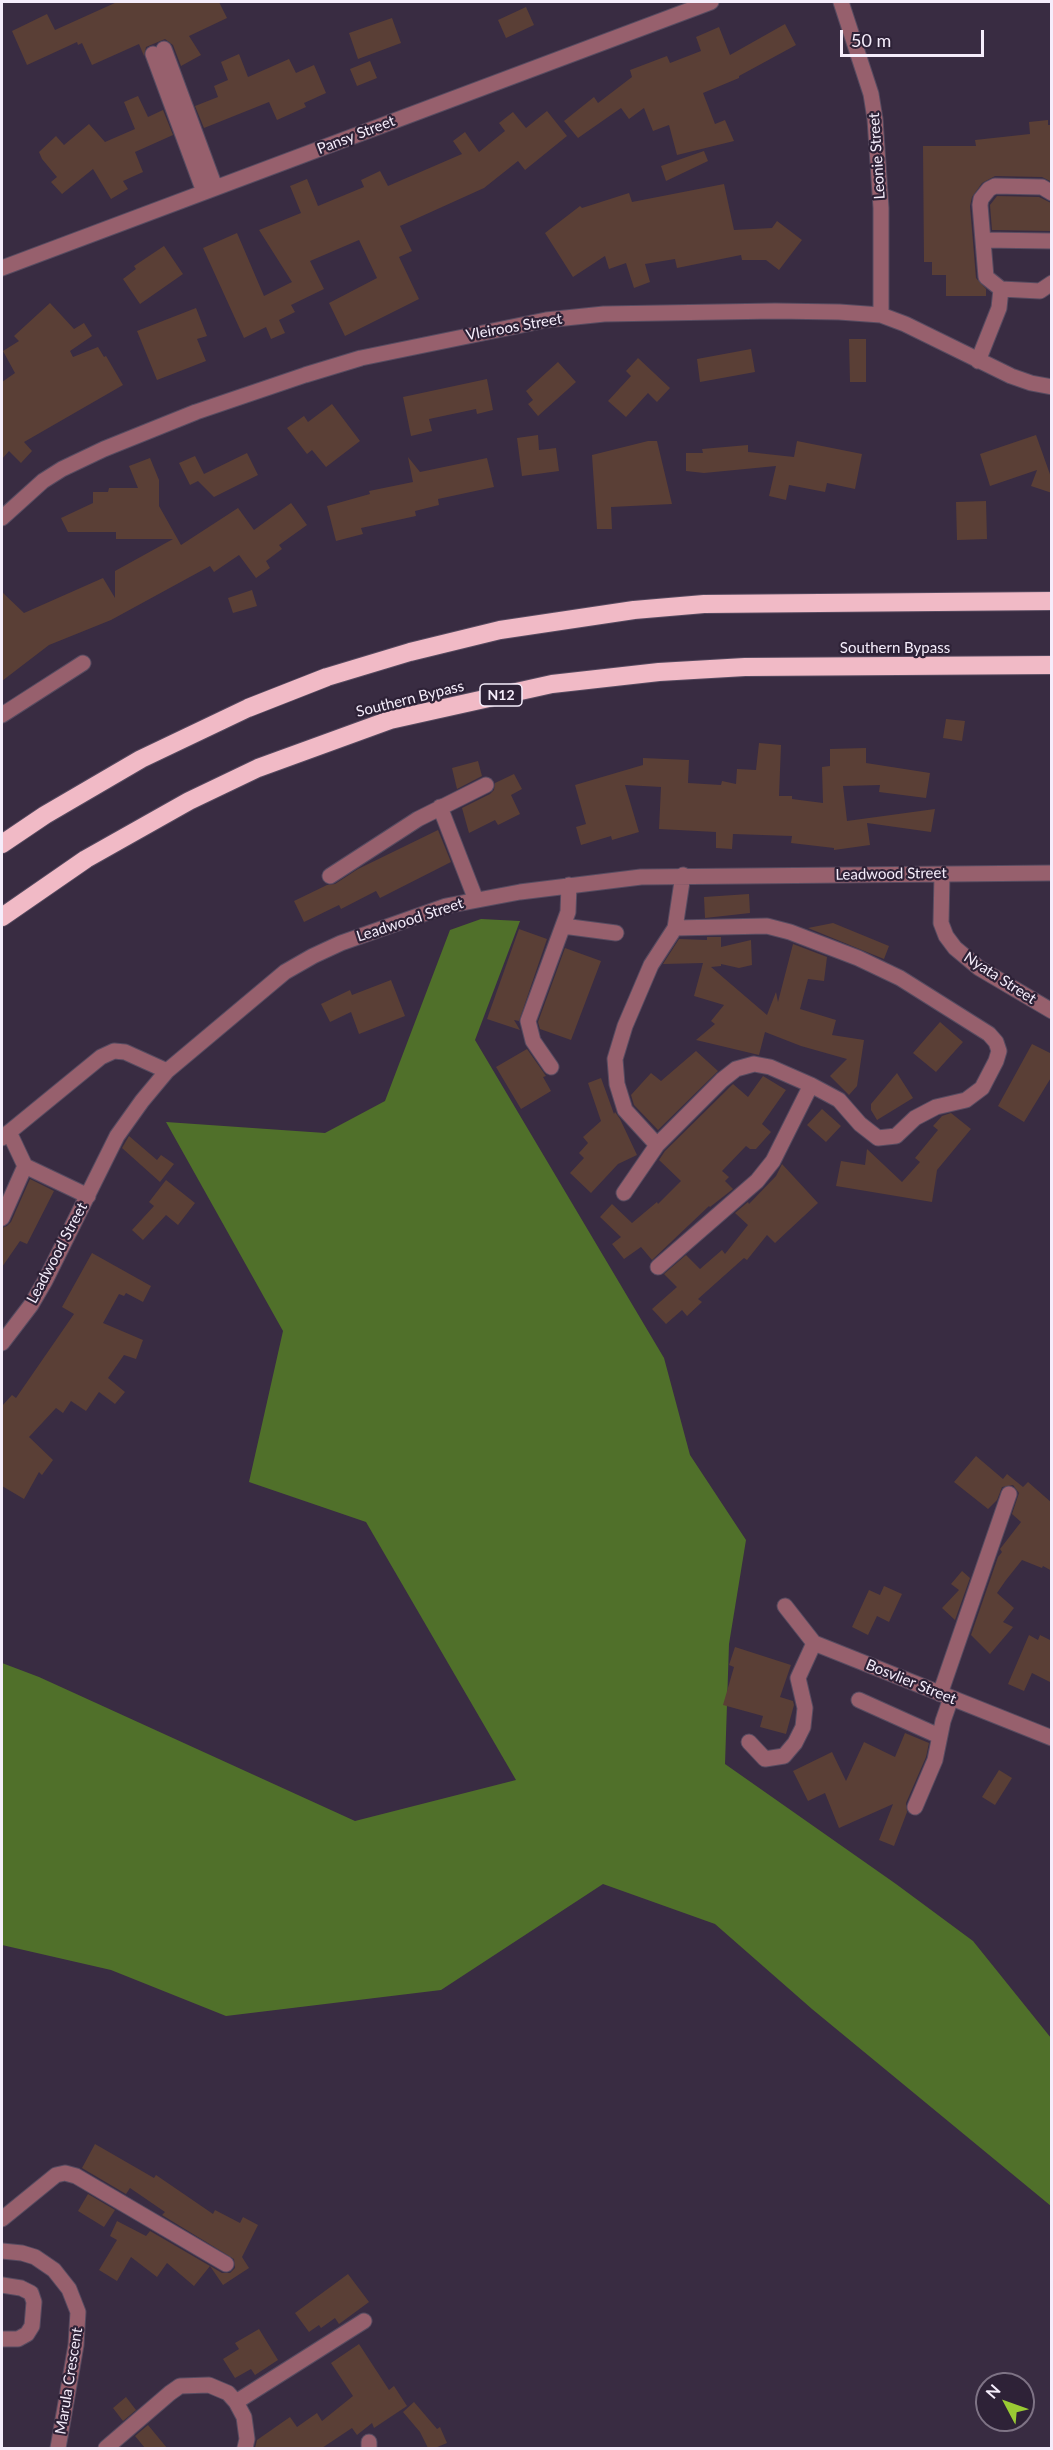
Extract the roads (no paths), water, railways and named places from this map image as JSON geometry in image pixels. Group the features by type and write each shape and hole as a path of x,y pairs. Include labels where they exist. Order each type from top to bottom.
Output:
{"highway":[{"path":"2,844 45,815 141,759 248,708 327,677 410,652 500,630 602,614 704,604 1052,601"},
{"name":"Southern Bypass","path":"2,917 86,859 189,801 268,764 390,720 552,684 658,672 746,667 1052,665"},
{"path":"2,833 45,815"}],"street":[{"name":"Pansy Street","path":"2,268 711,2"},
{"name":"Leonie Street","path":"841,2 871,94 875,119 881,208 881,315"},
{"path":"158,52 210,190"},
{"path":"1052,193 1042,187 995,186 989,189 980,205 986,277 1001,289 1040,291 1052,283"},
{"path":"983,240 1052,241"},
{"path":"978,361 999,308 1001,289"},
{"name":"Vleiroos Street","path":"2,518 43,481 62,469 132,437 196,412 361,358 546,320 604,314 775,311 881,315 978,361 1031,383 1052,387"},
{"path":"2,715 83,663"},
{"path":"330,876 401,828 486,785"},
{"path":"440,807 476,900"},
{"name":"Leadwood Street","path":"2,1343 31,1305 45,1281 128,1117 167,1071 285,972 313,956 398,921 446,906 569,885 640,877 1052,873"},
{"name":"Nyata Street","path":"942,874 941,923 945,936 955,948 980,968 1052,1011"},
{"path":"657,1145 625,1110 617,1084 615,1059 625,1026 651,965 675,928 683,875"},
{"path":"551,1067 533,1041 528,1021 544,971 568,912 569,885"},
{"path":"563,926 616,933"},
{"path":"624,1193 657,1145 736,1069 754,1064 770,1067 811,1085 839,1100 860,1124 878,1138 896,1136 922,1114 936,1107 966,1100 982,1089 999,1051 996,1042 989,1034 900,978 858,958 790,932 767,926 675,928"},
{"path":"88,1196 25,1166 5,1135 101,1058 114,1052 125,1052 167,1071"},
{"path":"658,1268 757,1181 773,1161 811,1085"},
{"path":"2,1218 25,1166"},
{"path":"915,1807 935,1760 945,1696 1009,1494"},
{"name":"Bosvlier Street","path":"784,1606 814,1643 1052,1738"},
{"path":"749,1742 765,1759 784,1756 795,1743 802,1728 805,1708 798,1678 814,1643"},
{"path":"859,1700 939,1736"},
{"path":"2,2219 56,2175 76,2176 226,2264"},
{"name":"Marula Crescent","path":"2,2251 22,2253 45,2263 65,2283 78,2312 76,2345 58,2448"},
{"path":"2,2285 21,2288 31,2293 34,2302 32,2326 27,2334 18,2339 2,2340"},
{"path":"236,2402 364,2321"},
{"path":"106,2448 180,2386 209,2385 228,2393 236,2402 244,2417 247,2439 245,2448"}]}
